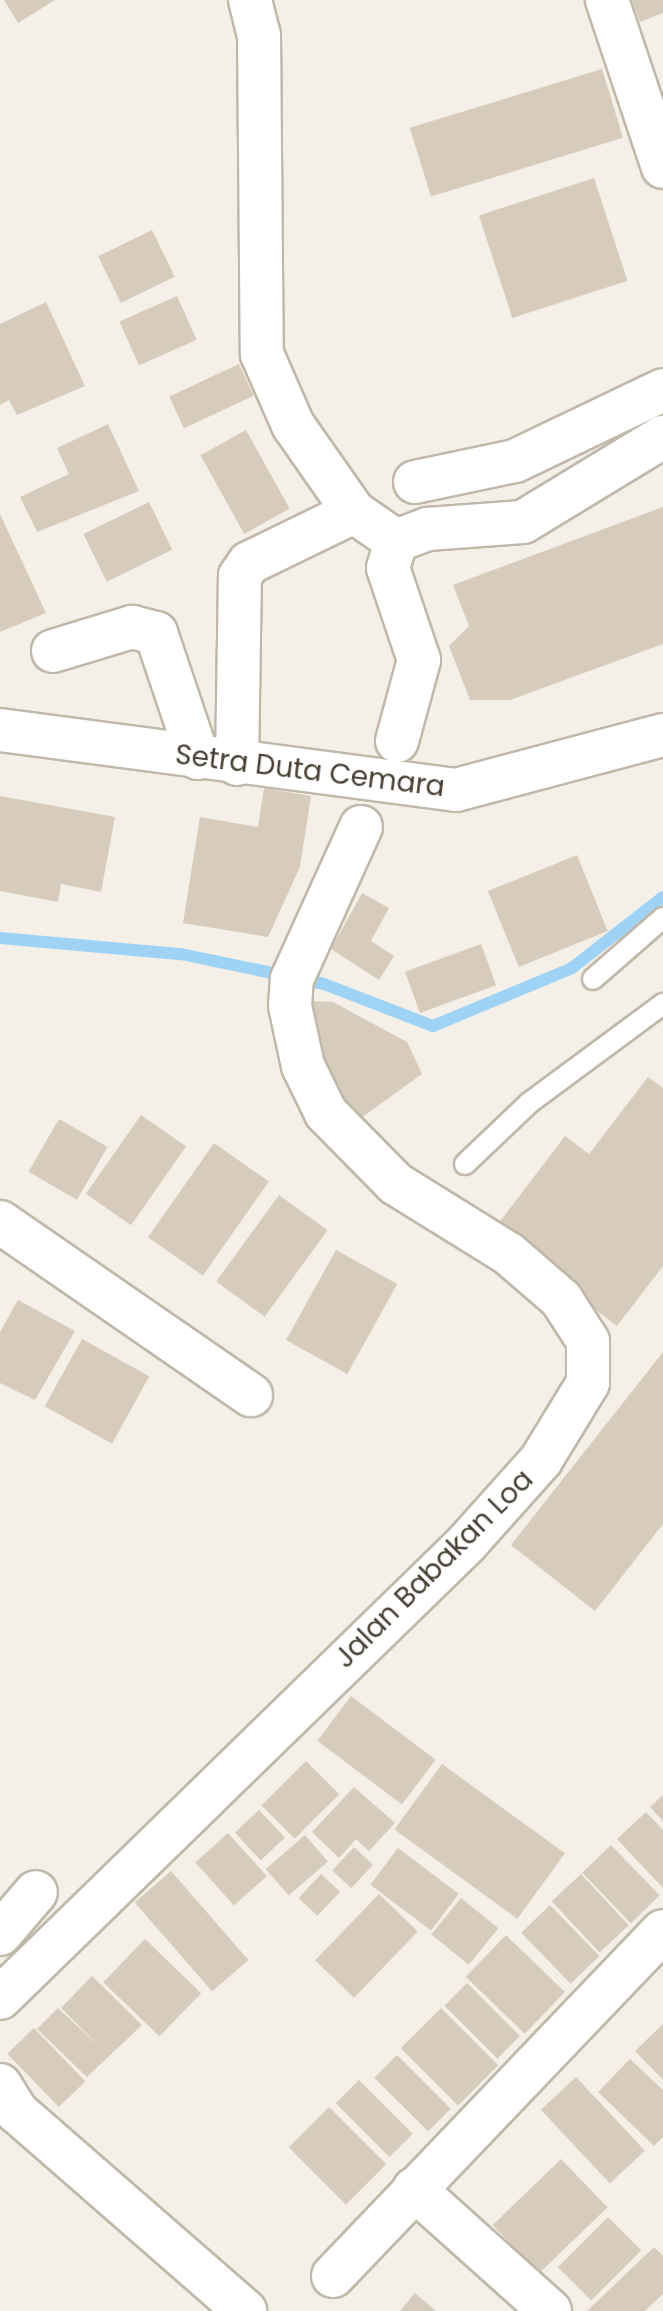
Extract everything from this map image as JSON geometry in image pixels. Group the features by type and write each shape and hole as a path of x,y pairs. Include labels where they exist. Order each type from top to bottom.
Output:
{"street":[{"path":"250,0 259,35 262,354 293,425 354,512 396,541"},
{"path":"607,0 663,167"},
{"path":"415,482 515,461 663,390"},
{"path":"396,541 428,529 523,522 663,437"},
{"path":"218,761 240,576 249,563 354,512"},
{"path":"396,541 388,568 419,660 397,741"},
{"path":"53,651 132,627 156,633 218,761"},
{"name":"Setra Duta Cemara","path":"0,730 456,790 663,735"},
{"name":"Jalan Babakan Loa","path":"0,1998 466,1544 541,1460 588,1383 588,1341 561,1299 509,1254 396,1184 326,1113 303,1066 290,1006 292,979 361,827"},
{"path":"0,1222 251,1395"},
{"path":"0,1934 36,1892"},
{"path":"333,2276 663,1931"},
{"path":"0,2085 17,2112 245,2311"},
{"path":"414,2189 550,2311"}],"lane":[{"path":"593,979 663,918"},
{"path":"465,1164 529,1103 663,1004"}],"building":[{"path":"4,0 55,0 18,23"},
{"path":"632,0 663,0 663,13 640,22"},
{"path":"602,69 623,138 431,197 410,128"},
{"path":"594,178 627,281 512,318 479,215"},
{"path":"152,230 175,277 121,303 98,256"},
{"path":"177,296 197,340 139,365 119,322"},
{"path":"46,302 85,386 17,415 9,400 0,405 0,324"},
{"path":"239,364 254,396 184,428 169,397"},
{"path":"108,424 139,491 37,532 20,497 69,474 57,448"},
{"path":"246,430 290,509 244,534 201,455"},
{"path":"149,502 172,550 107,582 83,534"},
{"path":"663,507 663,644 510,700 470,700 449,646 469,626 453,585"},
{"path":"0,514 46,613 0,632"},
{"path":"264,788 311,796 300,867 268,937 183,923 200,817 258,827"},
{"path":"0,796 115,817 101,892 61,884 58,902 0,891"},
{"path":"577,855 608,931 519,967 488,891"},
{"path":"362,893 389,908 371,941 394,956 379,980 331,949"},
{"path":"481,944 496,985 420,1013 405,972"},
{"path":"308,1001 333,1002 407,1042 422,1074 354,1123 327,1087"},
{"path":"648,1077 663,1088 663,1266 617,1326 492,1232 565,1136 589,1154"},
{"path":"141,1115 186,1147 131,1225 86,1194"},
{"path":"59,1119 107,1147 77,1200 28,1172"},
{"path":"214,1143 269,1181 203,1276 148,1237"},
{"path":"279,1195 328,1230 265,1317 216,1282"},
{"path":"336,1250 397,1284 347,1374 286,1340"},
{"path":"18,1300 75,1331 35,1400 0,1383 0,1332"},
{"path":"82,1339 149,1376 112,1444 45,1406"},
{"path":"663,1352 663,1524 595,1611 511,1545"},
{"path":"351,1696 436,1760 402,1805 317,1741"},
{"path":"306,1761 339,1794 295,1839 261,1806"},
{"path":"442,1764 565,1853 517,1919 394,1830"},
{"path":"354,1787 395,1823 369,1851 356,1839 339,1858 312,1832"},
{"path":"663,1795 663,1821 650,1807"},
{"path":"259,1810 285,1838 261,1860 235,1833"},
{"path":"646,1812 663,1830 663,1888 617,1839"},
{"path":"228,1833 267,1876 234,1906 195,1862"},
{"path":"305,1835 328,1861 289,1896 266,1869"},
{"path":"611,1845 660,1895 631,1923 582,1873"},
{"path":"354,1847 373,1865 351,1888 332,1870"},
{"path":"398,1848 459,1894 431,1930 370,1885"},
{"path":"171,1871 248,1960 212,1992 135,1902"},
{"path":"321,1874 340,1892 318,1916 298,1898"},
{"path":"581,1874 629,1925 599,1952 552,1901"},
{"path":"379,1894 418,1932 354,1998 315,1960"},
{"path":"461,1898 498,1928 469,1965 431,1935"},
{"path":"550,1905 599,1956 571,1984 521,1933"},
{"path":"506,1935 565,1992 525,2034 466,1977"},
{"path":"145,1939 201,1993 159,2036 103,1982"},
{"path":"92,1976 142,2025 87,2077 37,2029 58,2008 101,2048 61,2008"},
{"path":"467,1983 520,2036 497,2059 444,2006"},
{"path":"441,2008 498,2065 458,2106 401,2048"},
{"path":"663,2024 663,2080 635,2051"},
{"path":"34,2028 85,2081 59,2107 7,2054"},
{"path":"397,2055 451,2109 428,2131 374,2078"},
{"path":"630,2059 663,2090 663,2137 654,2146 598,2092"},
{"path":"576,2077 645,2151 610,2184 541,2110"},
{"path":"359,2080 413,2134 389,2157 336,2103"},
{"path":"329,2107 386,2164 346,2205 289,2147"},
{"path":"561,2159 608,2207 539,2273 493,2225"},
{"path":"608,2217 641,2250 591,2300 558,2267"},
{"path":"654,2247 663,2256 663,2294 645,2311 587,2311"},
{"path":"415,2293 436,2311 400,2311"}],"waterway":[{"path":"0,938 181,954 324,984 433,1026 572,968 663,897"}]}
